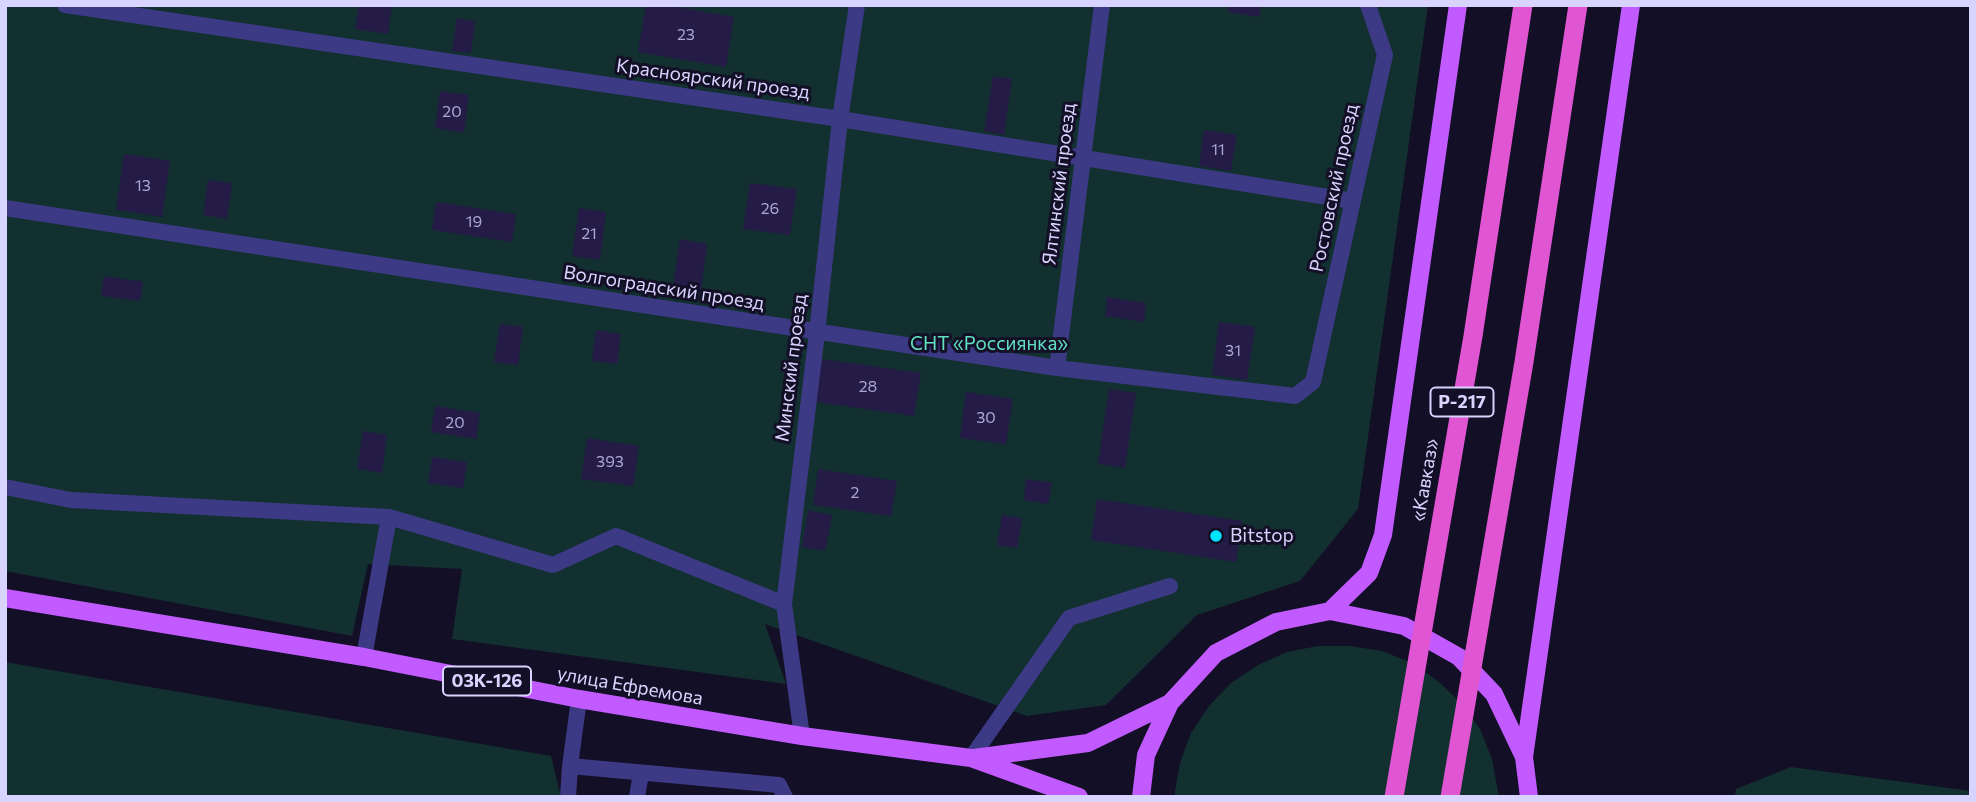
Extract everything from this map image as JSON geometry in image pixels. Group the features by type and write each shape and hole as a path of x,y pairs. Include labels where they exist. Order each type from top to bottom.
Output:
{"highway":[{"name":"«Кавказ»","path":"1394,797 1473,336 1523,5"},
{"name":"Р-217","path":"1450,797 1524,362 1578,5"}],"main road":[{"path":"1330,611 1369,573 1382,535 1458,5"},
{"path":"1529,797 1524,757 1631,5"},
{"name":"улица Ефремова","path":"5,598 364,657 579,699 802,736 971,758 1079,797"},
{"path":"1141,797 1146,755 1170,703 1216,653 1276,622 1330,611 1404,626 1459,657 1494,694 1524,757"},
{"path":"971,758 1088,743 1170,703"}],"lane":[{"name":"Красноярский проезд","path":"65,5 840,119 1353,201"},
{"name":"Минский проезд","path":"802,736 784,604 840,119 857,5"},
{"name":"Ялтинский проезд","path":"1057,368 1102,5"},
{"name":"Ростовский проезд","path":"1313,382 1385,55 1368,5"},
{"name":"Волгоградский проезд","path":"5,208 1057,368 1295,396 1313,382"},
{"path":"5,486 71,500 389,517 553,565 616,536 784,604"},
{"path":"364,657 389,517"},
{"path":"971,758 1069,618 1170,586"},
{"path":"568,797 579,699"},
{"path":"570,766 762,790 779,785 785,797"},
{"path":"637,797 641,773"}],"green space":[{"name":"СНТ «Россиянка»","path":"5,5 1428,5 1358,509 1300,581 1197,615 1106,705 1027,716 765,624 786,684 452,639 462,569 368,564 352,636 5,571"},
{"path":"1318,646 1350,646 1382,651 1412,663 1438,681 1461,703 1480,729 1492,759 1499,797 1174,797 1180,763 1191,733 1209,706 1231,683 1258,665 1287,652"},
{"path":"5,662 551,756 561,797 5,797"},
{"path":"1791,767 1971,791 1971,797 1735,797 1736,789"}],"building":[{"path":"359,5 392,5 388,34 355,29"},
{"path":"646,5 664,5 734,17 726,67 638,52"},
{"path":"1229,5 1261,5 1259,17 1228,12"},
{"path":"457,18 475,21 471,53 452,51"},
{"path":"993,76 1012,79 1004,135 984,131"},
{"path":"440,91 469,95 464,133 435,128"},
{"path":"1204,130 1237,135 1231,171 1199,166"},
{"path":"124,154 170,161 162,217 116,210"},
{"path":"208,180 232,183 227,219 203,215"},
{"path":"750,183 797,189 790,235 743,229"},
{"path":"436,202 516,214 512,242 432,230"},
{"path":"579,208 606,212 600,260 572,256"},
{"path":"680,239 707,244 701,291 673,286"},
{"path":"104,276 143,282 140,301 101,296"},
{"path":"1107,297 1146,303 1144,322 1105,316"},
{"path":"1219,322 1255,327 1247,380 1212,375"},
{"path":"500,324 523,327 518,365 494,362"},
{"path":"596,330 621,334 617,364 592,361"},
{"path":"822,359 921,373 914,416 816,402"},
{"path":"1109,389 1136,393 1125,468 1098,464"},
{"path":"966,392 1013,399 1006,444 960,438"},
{"path":"435,406 480,413 476,439 431,432"},
{"path":"363,431 387,435 382,473 357,469"},
{"path":"587,438 639,446 633,486 581,479"},
{"path":"432,457 467,462 463,488 428,483"},
{"path":"818,469 897,481 891,516 813,505"},
{"path":"1026,479 1052,483 1048,504 1024,500"},
{"path":"1097,499 1242,521 1236,562 1091,540"},
{"path":"808,510 832,515 825,551 802,547"},
{"path":"1002,515 1022,518 1017,548 997,545"}],"place":[{"name":"Bitstop","path":"1216,536"}]}
